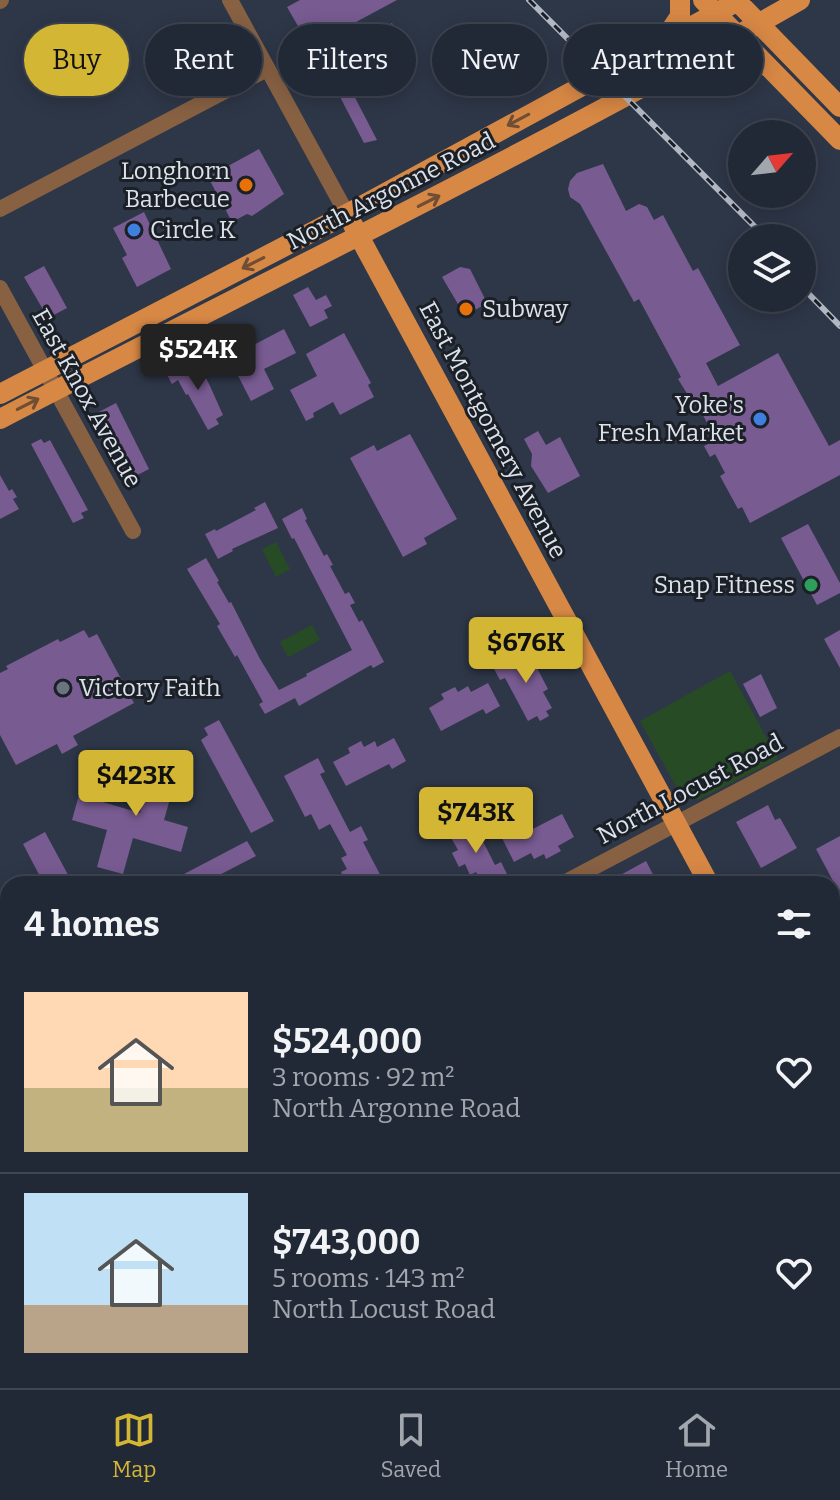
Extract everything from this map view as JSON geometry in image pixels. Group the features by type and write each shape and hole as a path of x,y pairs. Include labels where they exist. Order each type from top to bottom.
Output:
{"main road":[{"path":"676,24 680,0"},
{"path":"738,0 840,107"},
{"name":"North Argonne Road","path":"685,24 709,6 738,0"},
{"name":"North Argonne Road","path":"759,23 800,0"},
{"path":"709,6 726,24"},
{"path":"763,61 840,140"},
{"name":"North Argonne Road","path":"0,394 347,214 563,96"},
{"name":"North Argonne Road","path":"0,419 512,159 628,96"},
{"name":"East Montgomery Avenue","path":"347,214 705,876"}],"street":[{"name":"East Montgomery Avenue","path":"230,0 347,214"},
{"path":"0,209 267,69"},
{"name":"East Knox Avenue","path":"0,288 133,531"},
{"name":"North Locust Road","path":"577,876 840,737"}],"green space":[{"path":"276,542 290,569 276,577 262,549"},
{"path":"312,625 320,640 288,657 280,642"},
{"path":"730,671 778,759 698,800 678,790 640,721"}],"building":[{"path":"300,0 397,0 352,24 297,24 287,7"},
{"path":"340,96 354,96 377,140 364,143"},
{"name":"Longhorn Barbecue","path":"259,149 284,194 252,216 247,214 232,222 208,177"},
{"path":"603,164 626,211 639,204 647,207 654,220 663,215 693,271 698,268 740,345 706,363 718,386 778,353 829,446 840,440 840,475 750,523 742,507 738,509 720,476 725,473 715,454 710,457 704,446 716,440 694,398 691,400 678,379 681,377 639,299 634,302 580,204 570,197 570,181 577,173"},
{"path":"144,212 171,269 137,287 122,258 127,255 113,228"},
{"path":"44,266 67,308 48,318 24,277"},
{"path":"460,267 470,269 487,303 465,316 442,277"},
{"path":"308,287 316,300 326,295 332,306 324,310 328,318 310,327 293,295"},
{"path":"284,329 296,353 264,369 274,389 251,401 229,358"},
{"path":"344,333 371,383 368,385 374,397 340,415 333,402 313,413 314,417 306,421 290,390 317,376 306,354"},
{"path":"192,359 203,379 206,378 223,415 216,419 219,424 208,430 178,380 172,384 166,373"},
{"path":"116,403 149,469 126,481 89,417"},
{"path":"538,431 546,445 560,437 580,476 548,493 531,466 532,454 524,439"},
{"path":"410,434 457,519 424,538 427,544 403,557 350,458 374,445 377,451"},
{"path":"41,439 44,443 50,440 88,510 81,513 84,518 73,523 31,444"},
{"path":"0,475 9,491 12,489 17,497 13,499 19,509 0,519"},
{"path":"265,502 278,528 232,549 218,559 205,534 256,510 254,508"},
{"path":"302,508 305,520 324,556 327,554 333,565 330,566 345,594 349,592 355,603 350,605 359,622 362,620 384,662 373,668 371,665 299,706 295,698 265,714 259,704 263,702 187,569 206,558 279,690 307,676 352,650 282,519"},
{"path":"808,524 840,583 840,593 817,605 781,538"},
{"name":"Victory Faith","path":"84,630 89,638 97,634 134,703 73,736 78,745 62,754 57,744 16,765 0,735 0,673 8,669 6,666 58,639 60,642"},
{"path":"840,630 840,668 824,639"},
{"path":"527,649 548,689 543,692 552,708 546,711 549,716 540,721 537,716 528,721 505,678 500,680 493,667"},
{"path":"761,674 777,708 760,717 743,684"},
{"path":"488,683 500,706 486,714 483,709 441,731 429,708 444,699 441,694 455,687 458,692 468,686 471,692"},
{"path":"219,720 274,821 251,833 201,740 208,735 204,728"},
{"path":"394,738 406,761 392,769 389,764 346,786 333,762 350,753 348,748 361,741 364,747 375,741 377,747"},
{"path":"157,753 181,760 164,820 188,827 181,852 133,838 123,874 97,867 107,830 72,820 79,795 140,813"},
{"path":"318,758 325,772 320,774 350,832 361,826 368,840 363,842 381,876 343,876 341,872 347,869 341,858 347,855 330,824 319,830 311,814 305,817 284,776"},
{"path":"768,805 775,820 780,818 797,848 761,868 736,822"},
{"path":"562,814 574,837 558,846 561,851 546,859 544,854 534,859 531,853 514,862 502,838 516,831 519,836"},
{"path":"473,822 495,865 501,862 508,876 478,876 476,872 470,875 465,864 459,867 452,853 458,850 449,834"},
{"path":"45,832 69,876 40,876 23,844"},
{"path":"840,836 840,876 830,876 816,849"},
{"path":"247,841 256,856 217,876 180,876"},
{"path":"646,861 654,876 619,876"}],"railway":[{"path":"529,0 752,224"},
{"path":"816,301 840,326"}],"place":[{"name":"Longhorn Barbecue","path":"246,185"},
{"name":"Circle K","path":"134,230"},
{"name":"Subway","path":"466,309"},
{"name":"Yoke's Fresh Market","path":"760,419"},
{"name":"Snap Fitness","path":"811,585"},
{"name":"Victory Faith","path":"63,688"}]}
